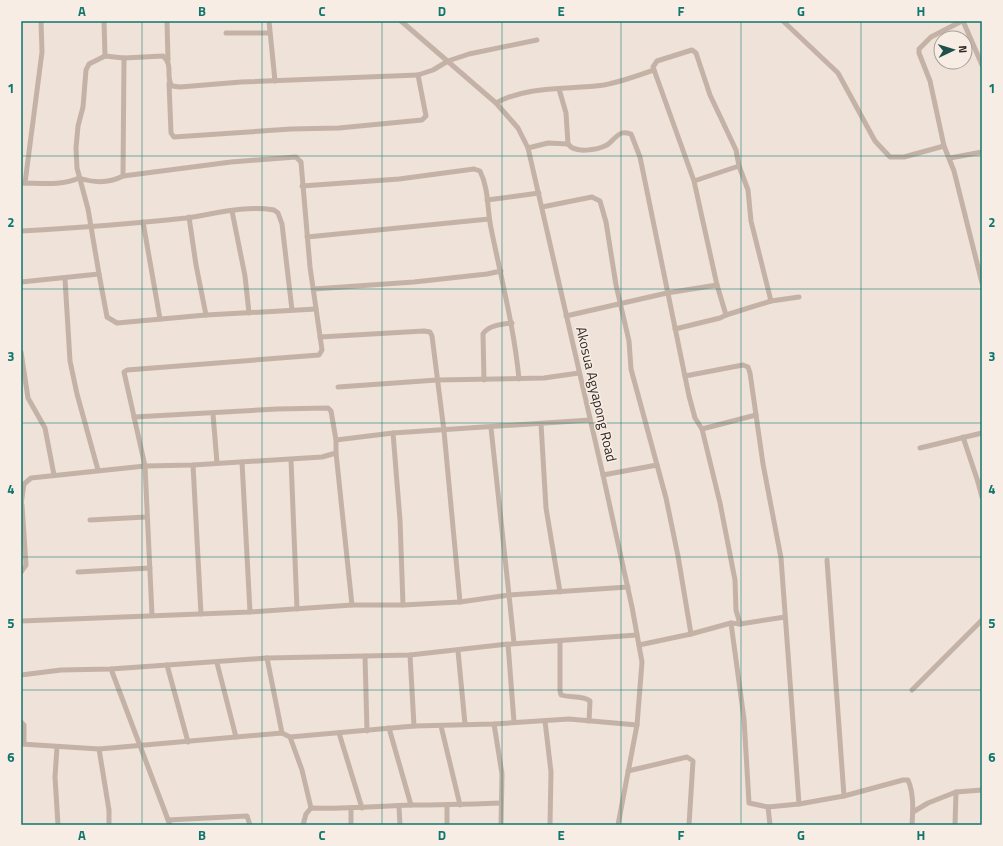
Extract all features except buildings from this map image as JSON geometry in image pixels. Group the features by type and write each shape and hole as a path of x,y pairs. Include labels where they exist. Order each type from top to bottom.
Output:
{"street":[{"path":"41,21 42,52 23,183 57,183 72,181 79,178 93,183 115,180 123,176 231,162 296,157 301,162 302,186 322,350 319,355 127,370 124,372 145,466 146,517 152,615"},
{"path":"104,21 105,56"},
{"path":"167,21 168,60 170,66 170,133 174,137 291,129 339,128 422,120 426,116 418,75"},
{"path":"269,21 275,81"},
{"name":"Akosua Agyapong Road","path":"401,21 408,23 448,61 496,103 518,128 528,148 604,476 639,645 642,678 637,725 618,825"},
{"path":"783,21 838,73 875,141 890,157 904,157 944,146"},
{"path":"982,65 962,21 931,37 919,49 930,81 944,146 954,171 982,283"},
{"path":"226,33 269,33"},
{"path":"169,83 175,87 241,82 418,75 433,70 448,61 469,54 537,40"},
{"path":"726,314 717,285 694,181 664,94 654,70 654,63 657,61 688,50 694,51 710,95 736,150 739,166 748,190 751,221 771,301"},
{"path":"168,60 163,56 124,58 105,56 89,64 86,70 83,107 78,126 76,148 79,178 88,209 107,318 117,323 206,315 316,309"},
{"path":"123,176 124,58"},
{"path":"496,103 517,94 605,85 628,80 654,70"},
{"path":"559,89 566,113 568,144 574,150 605,146 622,132 631,134 640,157 692,410 702,429 727,541 735,580 736,610 740,624"},
{"path":"528,148 548,143 568,144"},
{"path":"950,158 982,152"},
{"path":"694,181 739,166"},
{"path":"302,186 399,179 474,169 480,171 483,178 489,219 512,323 519,379"},
{"path":"487,200 539,193"},
{"path":"542,207 592,197 600,201 606,222 620,303 629,341 631,369 672,527 691,634"},
{"path":"21,231 90,227 232,211 269,209 278,213 282,224 292,310"},
{"path":"232,211 245,276 249,313"},
{"path":"189,217 196,265 206,315"},
{"path":"308,237 489,219"},
{"path":"143,222 160,319"},
{"path":"314,288 414,282 486,274 501,270"},
{"path":"21,282 65,279 99,274"},
{"path":"65,279 70,361 77,394 98,470"},
{"path":"566,316 667,293 717,285"},
{"path":"675,329 720,318 726,314 771,301 799,297"},
{"path":"484,380 483,334 485,330 512,323"},
{"path":"320,337 424,331 430,332 432,336 444,431 460,602"},
{"path":"21,352 28,398 45,428 54,475"},
{"path":"685,376 746,365 750,373 781,558 799,804"},
{"path":"338,387 437,380 544,378 579,373"},
{"path":"134,417 213,414 277,409 328,408 331,411 336,440 336,453 352,605"},
{"path":"213,414 217,463"},
{"path":"702,429 756,415"},
{"path":"336,440 393,434 590,420"},
{"path":"540,424 546,508 560,592"},
{"path":"491,428 509,596 514,722"},
{"path":"920,448 982,433"},
{"path":"393,434 400,520 403,605"},
{"path":"963,437 980,482 982,497"},
{"path":"21,572 26,565 22,505 24,484 31,478 145,466 292,460 322,457 336,453"},
{"path":"292,460 297,609"},
{"path":"242,462 250,612"},
{"path":"193,465 201,614"},
{"path":"604,476 656,465"},
{"path":"90,520 146,517"},
{"path":"827,560 844,796"},
{"path":"78,572 150,568"},
{"path":"21,621 250,612 352,605 403,605 460,602 509,596 628,587"},
{"path":"639,645 691,634 731,623 740,624 785,617"},
{"path":"912,690 982,620"},
{"path":"731,623 744,719 749,804 768,807 799,804 844,796 903,780 908,780 912,790 912,825"},
{"path":"21,675 61,670 111,669 217,663 267,658 410,655 458,651 511,644 637,635"},
{"path":"560,640 561,695 587,699 590,701 589,721"},
{"path":"458,651 465,724"},
{"path":"410,655 414,726"},
{"path":"365,656 367,731"},
{"path":"267,658 282,733"},
{"path":"217,663 236,737"},
{"path":"167,665 188,742"},
{"path":"111,669 169,822 248,816 250,825"},
{"path":"21,722 24,725 23,743 57,747 99,748 140,746 282,733 290,737 414,726 494,724 569,719 637,725"},
{"path":"545,721 551,772 550,825"},
{"path":"494,724 502,774 501,825"},
{"path":"442,726 460,805"},
{"path":"389,728 411,805"},
{"path":"339,733 362,808"},
{"path":"290,737 302,770 311,808"},
{"path":"57,747 55,777 58,825"},
{"path":"99,748 109,810 109,825"},
{"path":"628,771 687,757 691,758 693,761 690,825"},
{"path":"913,812 928,803 956,792 982,790"},
{"path":"955,825 956,792"},
{"path":"311,808 351,809 411,805 447,806 501,803"},
{"path":"447,806 447,825"},
{"path":"399,807 400,825"},
{"path":"768,807 770,825"},
{"path":"303,825 306,814 311,808"},
{"path":"351,809 351,825"}]}
